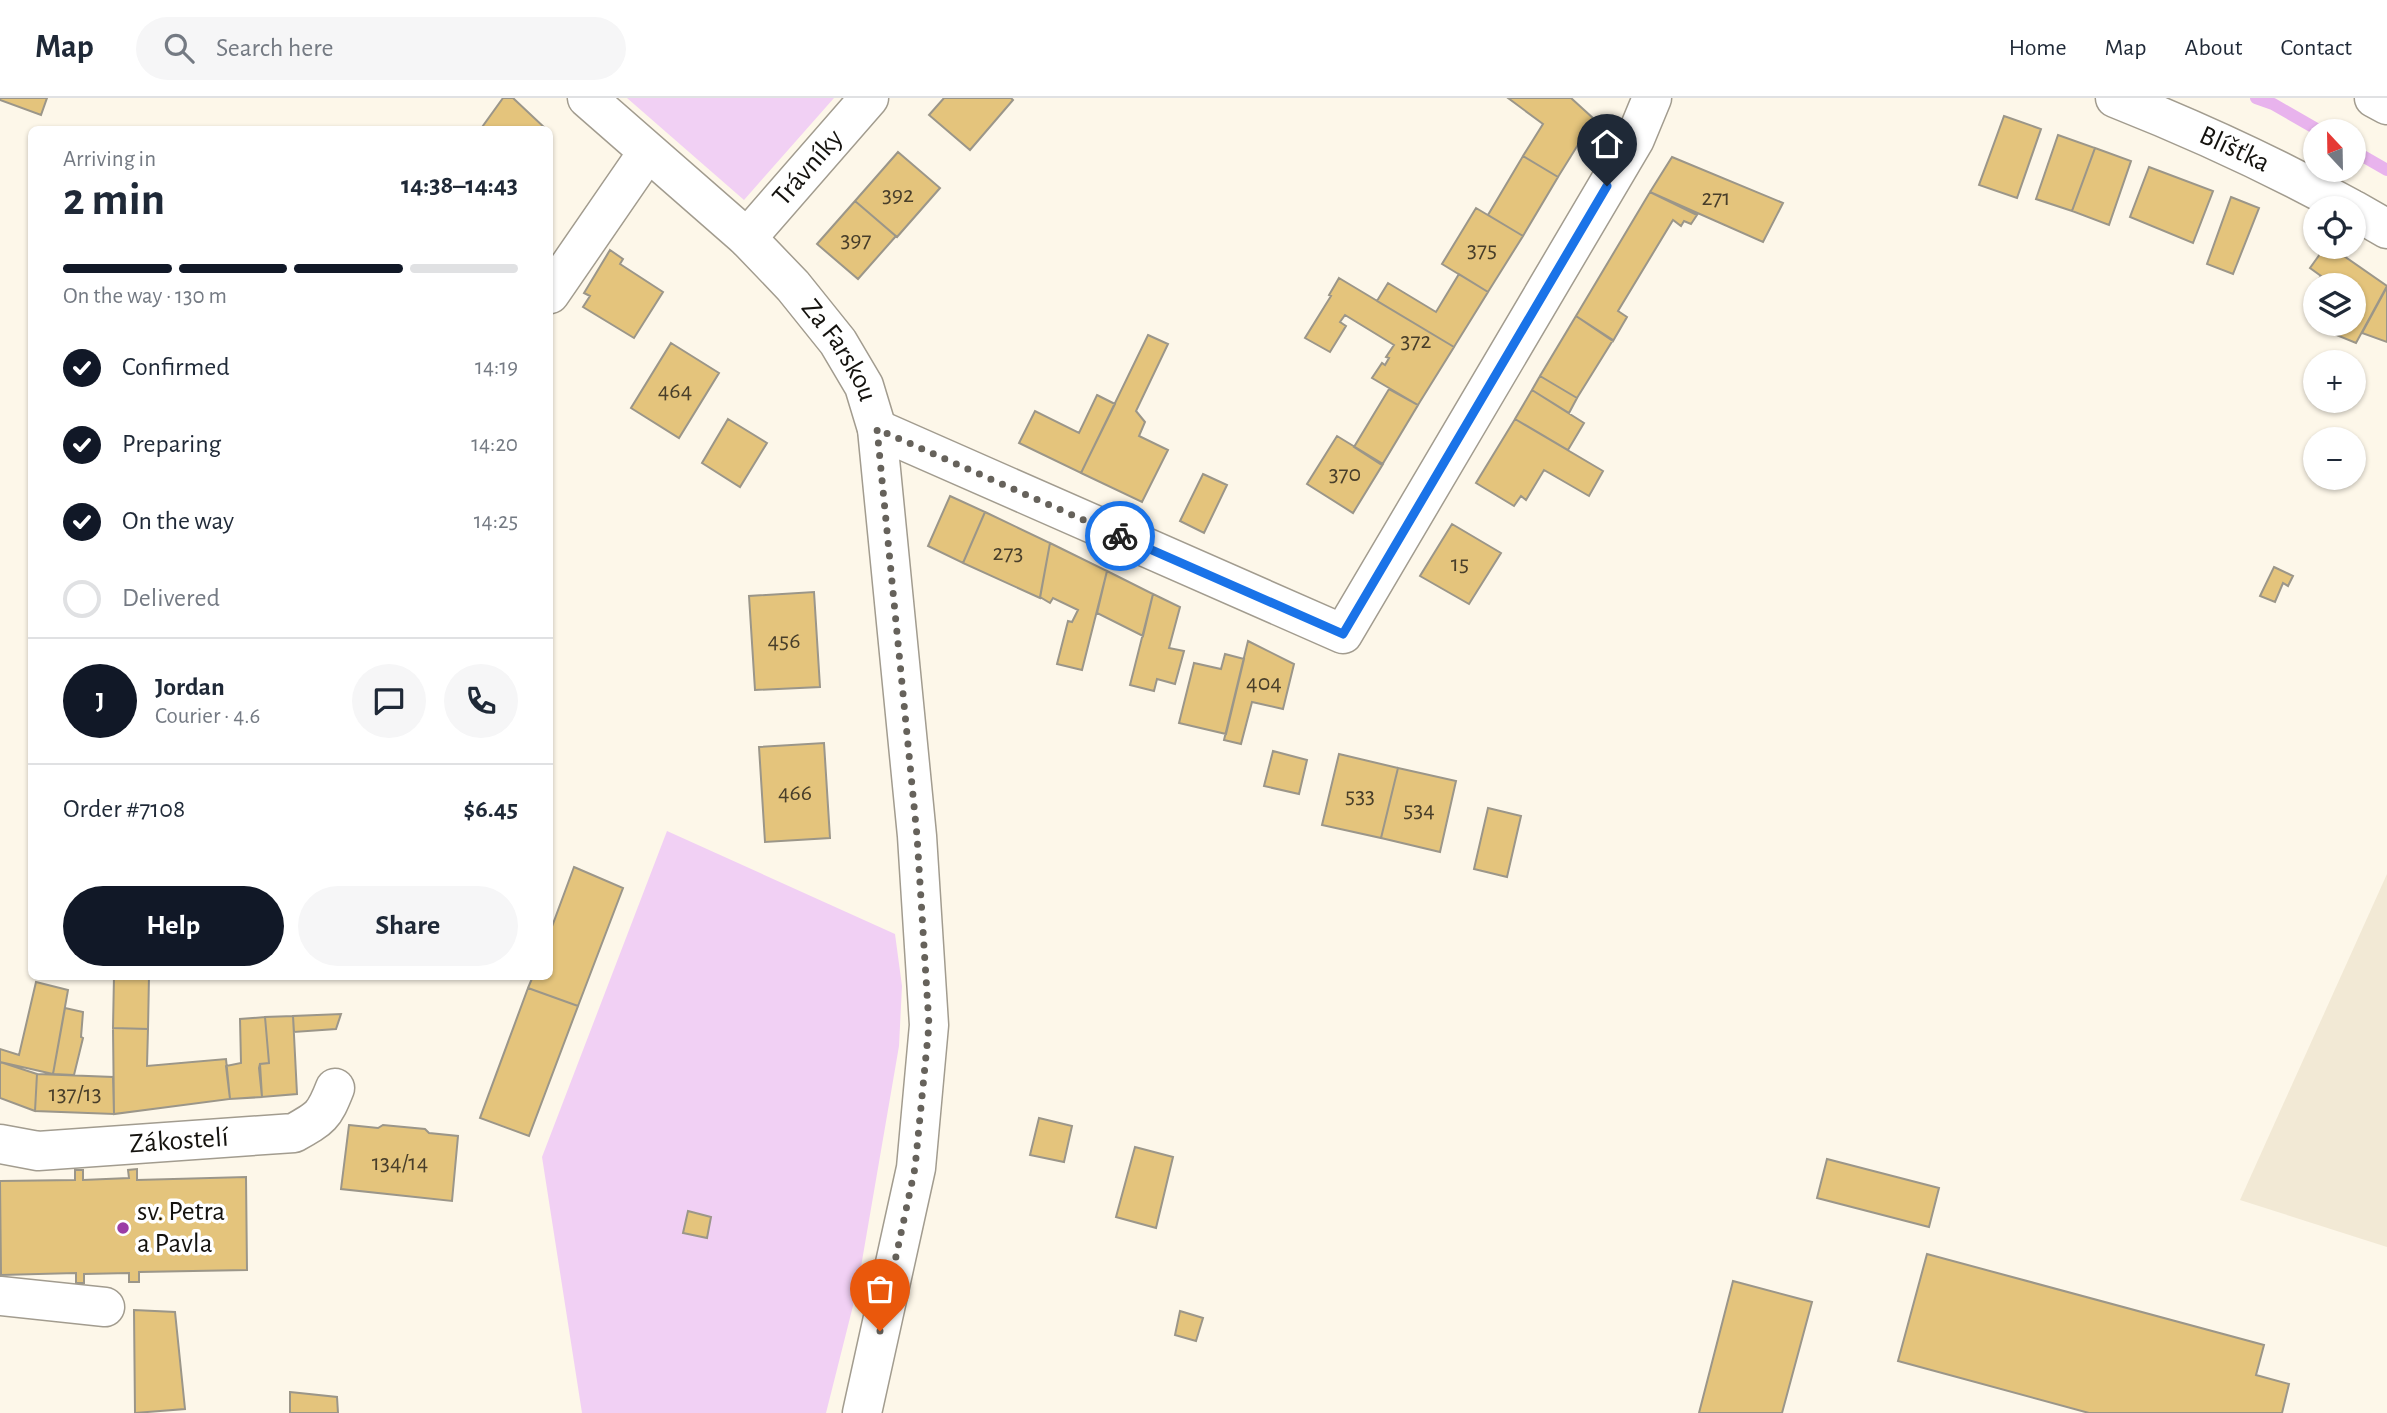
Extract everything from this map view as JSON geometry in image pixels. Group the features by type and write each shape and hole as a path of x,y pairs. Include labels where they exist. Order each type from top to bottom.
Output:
{"street":[{"path":"553,290 647,153 587,98"},
{"name":"Trávníky","path":"747,238 869,98"},
{"path":"877,429 1343,634 1628,151 1652,98"},
{"name":"Blíšťka","path":"2115,98 2284,172 2328,196"},
{"path":"2374,98 2387,106"},
{"name":"Za Farskou","path":"647,153 747,238 793,286 838,342 864,386 877,429 917,836 929,1025 915,1168 862,1413"},
{"name":"Blíšťka","path":"2366,217 2387,229"},
{"name":"Zákostelí","path":"0,1144 38,1151 294,1133 314,1122 328,1109 335,1088"},
{"path":"0,1296 105,1307"}],"shaded area":[{"path":"627,98 834,98 744,200"},
{"path":"667,831 895,934 902,986 899,1046 857,1290 826,1413 582,1413 542,1157"},
{"path":"2387,874 2387,1247 2240,1200"}],"building":[{"path":"0,98 47,98 41,115"},
{"path":"503,98 513,98 543,126 483,126"},
{"path":"944,98 1013,100 970,150 929,115"},
{"path":"1508,98 1571,98 1594,119 1558,177 1523,156 1543,124"},
{"path":"2004,116 2041,129 2017,198 1979,185"},
{"path":"2058,135 2095,148 2072,211 2036,199"},
{"path":"2095,148 2131,161 2109,225 2072,211"},
{"path":"898,152 940,188 897,237 855,201"},
{"path":"1523,156 1558,177 1523,236 1488,215"},
{"path":"1672,157 1783,203 1763,242 1650,192"},
{"path":"2149,167 2213,191 2193,243 2130,217"},
{"path":"1650,192 1697,215 1691,224 1684,221 1681,226 1673,220 1618,311 1627,317 1613,341 1576,316"},
{"path":"2231,197 2259,208 2233,274 2207,264"},
{"path":"855,201 896,236 858,279 817,244"},
{"path":"1476,208 1523,236 1488,292 1442,264"},
{"path":"610,250 623,259 620,264 663,292 634,338 583,307 590,296 584,293"},
{"path":"2316,259 2348,259 2387,286 2366,325 2366,273 2317,273 2310,268"},
{"path":"1459,274 1488,292 1454,347 1377,301 1388,283 1436,312"},
{"path":"1339,278 1454,347 1418,405 1372,378 1382,363 1385,365 1389,358 1386,357 1394,345 1345,315 1340,322 1346,326 1330,352 1305,338"},
{"path":"2387,287 2387,342 2366,334 2366,326"},
{"path":"1576,316 1613,340 1577,398 1540,376"},
{"path":"1148,335 1168,344 1136,411 1145,422 1139,436 1168,450 1142,502 1081,473"},
{"path":"2339,336 2360,336 2356,343"},
{"path":"671,343 719,373 679,438 631,408"},
{"path":"1540,376 1577,398 1569,413 1532,390"},
{"path":"1389,389 1418,405 1382,465 1354,447"},
{"path":"1532,390 1584,423 1568,450 1515,419"},
{"path":"1097,395 1115,404 1081,473 1019,443 1035,411 1079,433"},
{"path":"728,419 767,443 740,487 702,463"},
{"path":"1515,419 1603,471 1589,496 1544,470 1526,500 1521,496 1514,506 1476,483"},
{"path":"1337,436 1383,464 1353,513 1307,484"},
{"path":"1203,474 1227,485 1204,533 1180,521"},
{"path":"950,496 985,512 963,563 928,546"},
{"path":"985,512 1050,543 1040,598 963,563"},
{"path":"1452,524 1501,553 1469,604 1420,576"},
{"path":"1050,543 1107,571 1082,670 1057,664 1068,621 1072,622 1078,610 1053,598 1050,603 1040,597"},
{"path":"2274,567 2293,576 2288,586 2283,583 2275,602 2260,596"},
{"path":"1107,571 1153,594 1143,636 1097,613"},
{"path":"814,592 820,687 755,690 749,596"},
{"path":"1153,594 1180,607 1169,648 1184,651 1175,684 1157,679 1154,691 1130,685"},
{"path":"1248,641 1294,664 1283,709 1252,702 1241,744 1224,740"},
{"path":"1225,654 1244,659 1226,734 1179,723 1194,663 1221,669"},
{"path":"824,743 830,838 765,842 759,747"},
{"path":"1273,751 1307,760 1299,794 1264,786"},
{"path":"1339,754 1398,768 1381,838 1322,825"},
{"path":"1398,768 1456,781 1440,852 1381,838"},
{"path":"1488,808 1521,816 1507,877 1474,869"},
{"path":"574,867 623,888 578,1006 528,988 531,980 553,980 553,924"},
{"path":"114,980 149,980 148,1029 113,1028"},
{"path":"36,982 68,990 53,1074 0,1062 0,1049 19,1055"},
{"path":"528,988 578,1006 529,1136 480,1118"},
{"path":"65,1008 83,1012 83,1038 74,1075 53,1074"},
{"path":"341,1014 336,1029 294,1032 293,1016"},
{"path":"293,1016 297,1094 262,1097 260,1064 269,1063 265,1017"},
{"path":"265,1017 269,1063 260,1064 259,1068 262,1097 230,1099 226,1066 241,1063 240,1019"},
{"path":"113,1028 148,1029 147,1066 226,1059 230,1099 114,1114"},
{"path":"0,1062 37,1074 35,1111 0,1098"},
{"path":"37,1074 113,1077 114,1114 35,1111"},
{"path":"1039,1118 1072,1126 1064,1162 1030,1155"},
{"path":"349,1125 425,1129 429,1133 458,1136 452,1201 341,1189"},
{"path":"1135,1147 1173,1157 1156,1228 1116,1217"},
{"path":"1827,1159 1939,1188 1929,1227 1817,1198"},
{"name":"sv. Petra a Pavla","path":"137,1169 137,1180 246,1177 247,1270 139,1272 139,1282 129,1282 129,1273 84,1274 84,1283 76,1283 76,1273 1,1275 0,1181 75,1180 75,1170 83,1170 83,1180 129,1178 128,1170"},
{"path":"688,1211 711,1217 707,1238 683,1233"},
{"path":"1927,1254 2264,1345 2256,1375 2289,1384 2282,1413 2089,1413 1898,1361"},
{"path":"1733,1281 1812,1302 1782,1413 1699,1413"},
{"path":"134,1310 175,1312 185,1409 135,1413"},
{"path":"1180,1311 1203,1318 1196,1341 1175,1335"},
{"path":"290,1392 337,1397 338,1413 290,1413"}],"waterway":[{"path":"2256,98 2273,104 2303,121"},
{"path":"2366,158 2387,170"}],"way so far":[{"path":"880,1331 915,1168 929,1025 917,836 877,429 1120,536"}],"place":[{"name":"sv. Petra a Pavla","path":"123,1228"}],"route":[{"path":"1120,536 1343,634 1607,186"}]}
